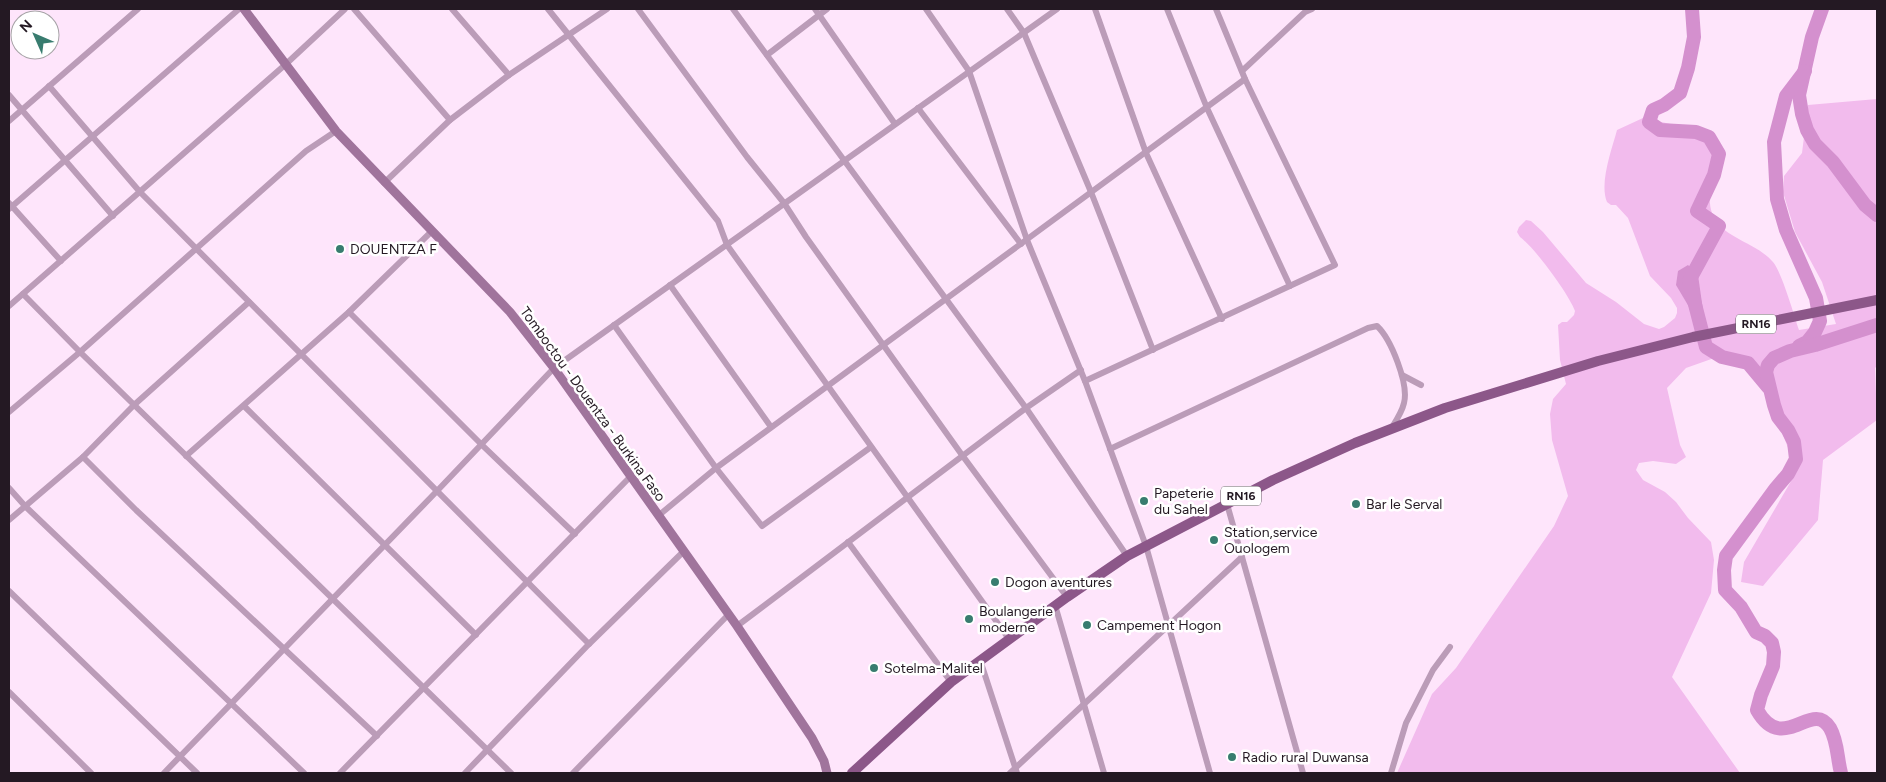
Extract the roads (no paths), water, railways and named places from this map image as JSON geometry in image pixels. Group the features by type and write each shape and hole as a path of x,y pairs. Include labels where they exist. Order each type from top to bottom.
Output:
{"main road":[{"name":"Tomboctou - Douentza - Burkina Faso","path":"244,9 336,131 510,312 554,368 729,614 812,738 824,761 827,773"},
{"name":"RN16","path":"852,773 951,682 1067,597 1127,556 1227,504 1314,462 1391,429 1490,393 1598,360 1693,337 1877,300"}],"street":[{"path":"9,121 138,9"},
{"path":"61,261 10,206 239,9"},
{"path":"9,306 286,64 345,9"},
{"path":"354,9 450,120"},
{"path":"452,9 509,75"},
{"path":"548,9 718,221 726,245 1009,639"},
{"path":"384,182 450,120 509,75 607,9"},
{"path":"638,9 747,157 784,203 806,237 962,455 1067,597"},
{"path":"733,9 1026,408 1127,556"},
{"path":"814,9 895,124"},
{"path":"767,55 827,9"},
{"path":"926,9 969,71 1027,240 1081,370 1146,546 1210,773"},
{"path":"1007,9 1024,33 1092,192 1153,350"},
{"path":"164,773 554,368 1057,9"},
{"path":"1095,9 1146,153 1222,318"},
{"path":"1167,9 1206,108 1290,286"},
{"path":"1085,381 1335,265 1245,79 1216,9"},
{"path":"1242,71 1305,12 1312,9"},
{"path":"658,516 716,468 1245,79"},
{"path":"49,86 140,192 589,644"},
{"path":"9,95 113,216"},
{"path":"918,108 1021,244"},
{"path":"9,412 80,352 306,152 336,131"},
{"path":"186,456 348,312 432,231"},
{"path":"670,285 771,428"},
{"path":"22,294 511,773"},
{"path":"9,520 83,457 134,405 249,302"},
{"path":"348,312 575,534"},
{"path":"614,324 716,468 762,526 871,447"},
{"path":"1110,449 1368,328 1377,326 1383,332 1402,375 1405,394 1404,405 1391,429"},
{"path":"737,626 962,455 1081,370"},
{"path":"1402,375 1421,385"},
{"path":"244,406 476,635"},
{"path":"83,457 136,510 376,736"},
{"path":"340,773 630,477"},
{"path":"9,488 25,506 304,773"},
{"path":"1227,504 1303,773"},
{"path":"848,542 951,682"},
{"path":"465,773 589,644 684,551"},
{"path":"980,660 1014,772 1242,557"},
{"path":"9,591 197,773"},
{"path":"1056,605 1104,773"},
{"path":"573,773 729,614"},
{"path":"1391,773 1406,723 1433,670 1450,647"},
{"path":"9,692 91,773"}],"waterway":[{"path":"1692,9 1694,37 1688,68 1680,93 1664,105 1653,110 1649,122 1660,130 1696,132 1709,137 1719,154 1714,175 1697,211 1719,226 1689,281 1706,347 1722,357 1748,363 1768,387"},
{"path":"1822,9 1812,37 1799,95 1802,114 1807,130 1815,144 1833,162 1865,205 1877,215"},
{"path":"1799,346 1807,342 1815,332 1820,321 1816,298 1786,230 1777,199 1774,142 1786,96 1805,71"},
{"path":"1841,773 1835,739 1830,728 1823,720 1815,719 1787,728 1777,728 1767,723 1757,710 1773,666 1774,652 1772,643 1765,636 1756,632 1741,607 1725,590 1724,570 1726,556 1788,474 1796,459 1794,442 1778,417 1774,405 1766,372 1768,365 1774,358 1790,351 1877,325"}],"place":[{"name":"DOUENTZA F","path":"340,249"},
{"name":"Papeterie du Sahel","path":"1144,501"},
{"name":"Bar le Serval","path":"1356,504"},
{"name":"Station,service Ouologem","path":"1214,540"},
{"name":"Dogon aventures","path":"995,582"},
{"name":"Boulangerie moderne","path":"969,619"},
{"name":"Campement Hogon","path":"1087,625"},
{"name":"Sotelma-Malitel","path":"874,668"},
{"name":"Radio rural Duwansa","path":"1232,757"}]}
